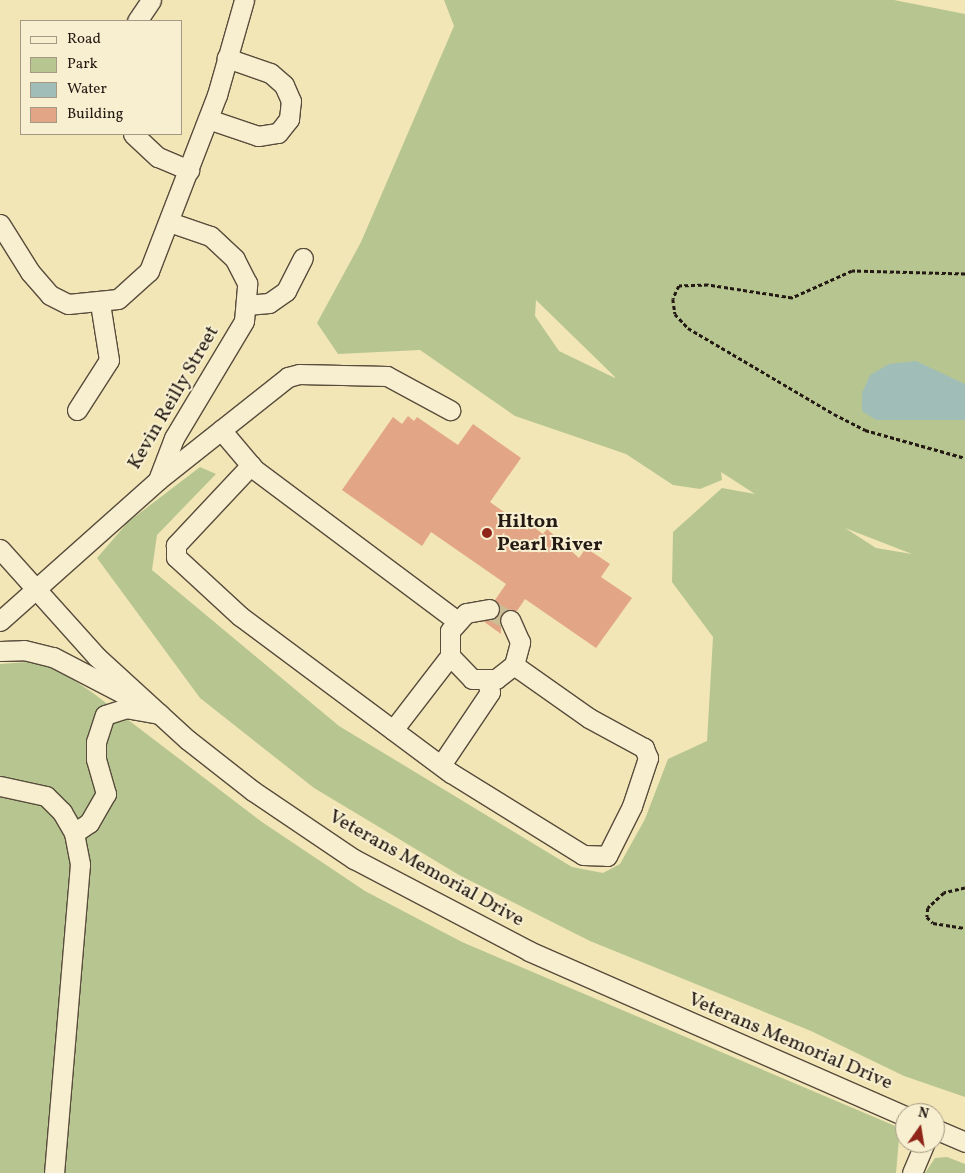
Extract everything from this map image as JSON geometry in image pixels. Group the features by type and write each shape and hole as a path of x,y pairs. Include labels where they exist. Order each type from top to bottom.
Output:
{"street":[{"path":"138,20 151,0"},
{"path":"0,224 50,295 68,304 100,303 118,299 148,271 169,222 208,119 244,0"},
{"path":"208,119 258,136 278,133 289,119 291,101 284,85 270,73 227,58"},
{"path":"134,135 158,157 189,170"},
{"name":"Kevin Reilly Street","path":"0,621 158,480 174,438 244,321 247,305 247,283 234,259 210,236 169,222"},
{"path":"247,305 269,303 286,291 303,258"},
{"path":"77,410 109,360 100,303"},
{"path":"158,480 288,377 300,374 387,376 450,410"},
{"path":"221,430 251,465 456,621"},
{"path":"251,465 176,545 176,557 240,616 441,765 583,855 607,856 632,806 648,758 644,748 589,718 514,665"},
{"name":"Veterans Memorial Drive","path":"0,550 34,591 159,714 286,815 423,898 568,970 895,1112"},
{"path":"489,608 466,613 456,621 448,642 450,656 462,674 487,682 514,665 520,642 510,620"},
{"path":"0,651 24,650 53,657 159,714"},
{"path":"393,730 450,656"},
{"path":"441,765 490,692 487,682"},
{"path":"74,833 89,823 106,794 96,750 105,715 126,708 159,714"},
{"path":"0,786 46,796 62,812 74,833 80,864 54,1173"},
{"path":"945,1133 965,1142"},
{"path":"912,1173 921,1153"}],"path":[{"path":"965,274 852,271 792,298 708,285 680,286 673,299 675,314 688,328 834,414 866,430 965,458"},
{"path":"965,888 944,893 928,908 927,916 933,923 965,928"}],"green space":[{"path":"444,0 894,0 965,14 965,1097 904,1076 811,1031 590,941 459,875 314,788 200,698 97,558 128,522 200,467 216,474 157,535 152,570 339,726 572,867 603,873 620,864 645,819 668,759 707,741 713,637 672,582 673,532 722,488 755,494 721,472 722,480 700,489 673,485 626,454 515,416 420,350 338,354 317,323 361,242 454,26","holes":["536,300 615,377 615,378 559,351 535,316","845,528 912,554 876,548"]},
{"path":"27,662 56,668 93,693 262,822 365,891 462,942 895,1126 895,1153 898,1153 896,1173 0,1173 0,664"},
{"path":"947,1157 965,1164 965,1173 925,1173 935,1158"}],"water":[{"path":"916,361 965,384 965,420 876,420 862,411 862,393 870,375 889,364"}],"building":[{"name":"Hilton Pearl River","path":"408,416 414,421 417,417 458,445 473,424 521,458 490,502 525,527 528,523 543,534 547,529 579,558 586,548 610,564 601,577 632,598 596,648 525,599 517,611 501,614 501,634 483,621 499,613 495,600 506,584 431,532 422,546 342,490 393,417 402,424"}],"tunnel":[{"path":"489,609 510,620"}],"place":[{"name":"Hilton Pearl River","path":"487,533"}]}
